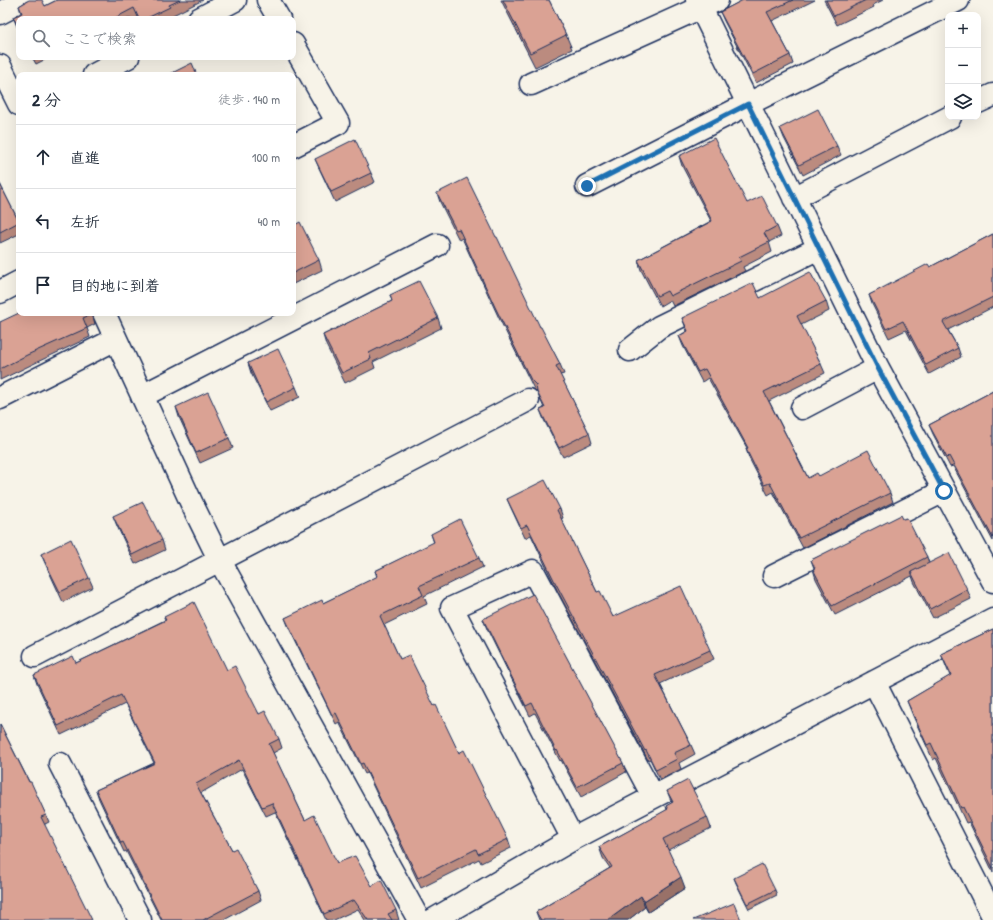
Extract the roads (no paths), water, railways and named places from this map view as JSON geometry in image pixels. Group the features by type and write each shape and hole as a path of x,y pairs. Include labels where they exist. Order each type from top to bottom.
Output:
{"street":[{"path":"0,13 25,0"},
{"path":"205,16 235,0"},
{"path":"268,0 277,16"},
{"path":"587,186 958,0"},
{"path":"531,84 705,3 748,104 818,248 878,368 993,581"},
{"path":"296,49 338,123 296,144"},
{"path":"100,72 122,60"},
{"path":"0,66 11,99"},
{"path":"981,100 993,94"},
{"path":"794,198 945,120"},
{"path":"142,396 437,245"},
{"path":"630,350 659,327 818,248"},
{"path":"0,292 16,284"},
{"path":"105,316 220,561 419,920"},
{"path":"0,398 116,339"},
{"path":"802,408 878,368"},
{"path":"35,656 528,400"},
{"path":"774,576 944,491"},
{"path":"573,838 452,608 533,571 653,796"},
{"path":"433,920 573,838 993,620"},
{"path":"874,682 993,916"},
{"path":"60,764 140,920"}]}
